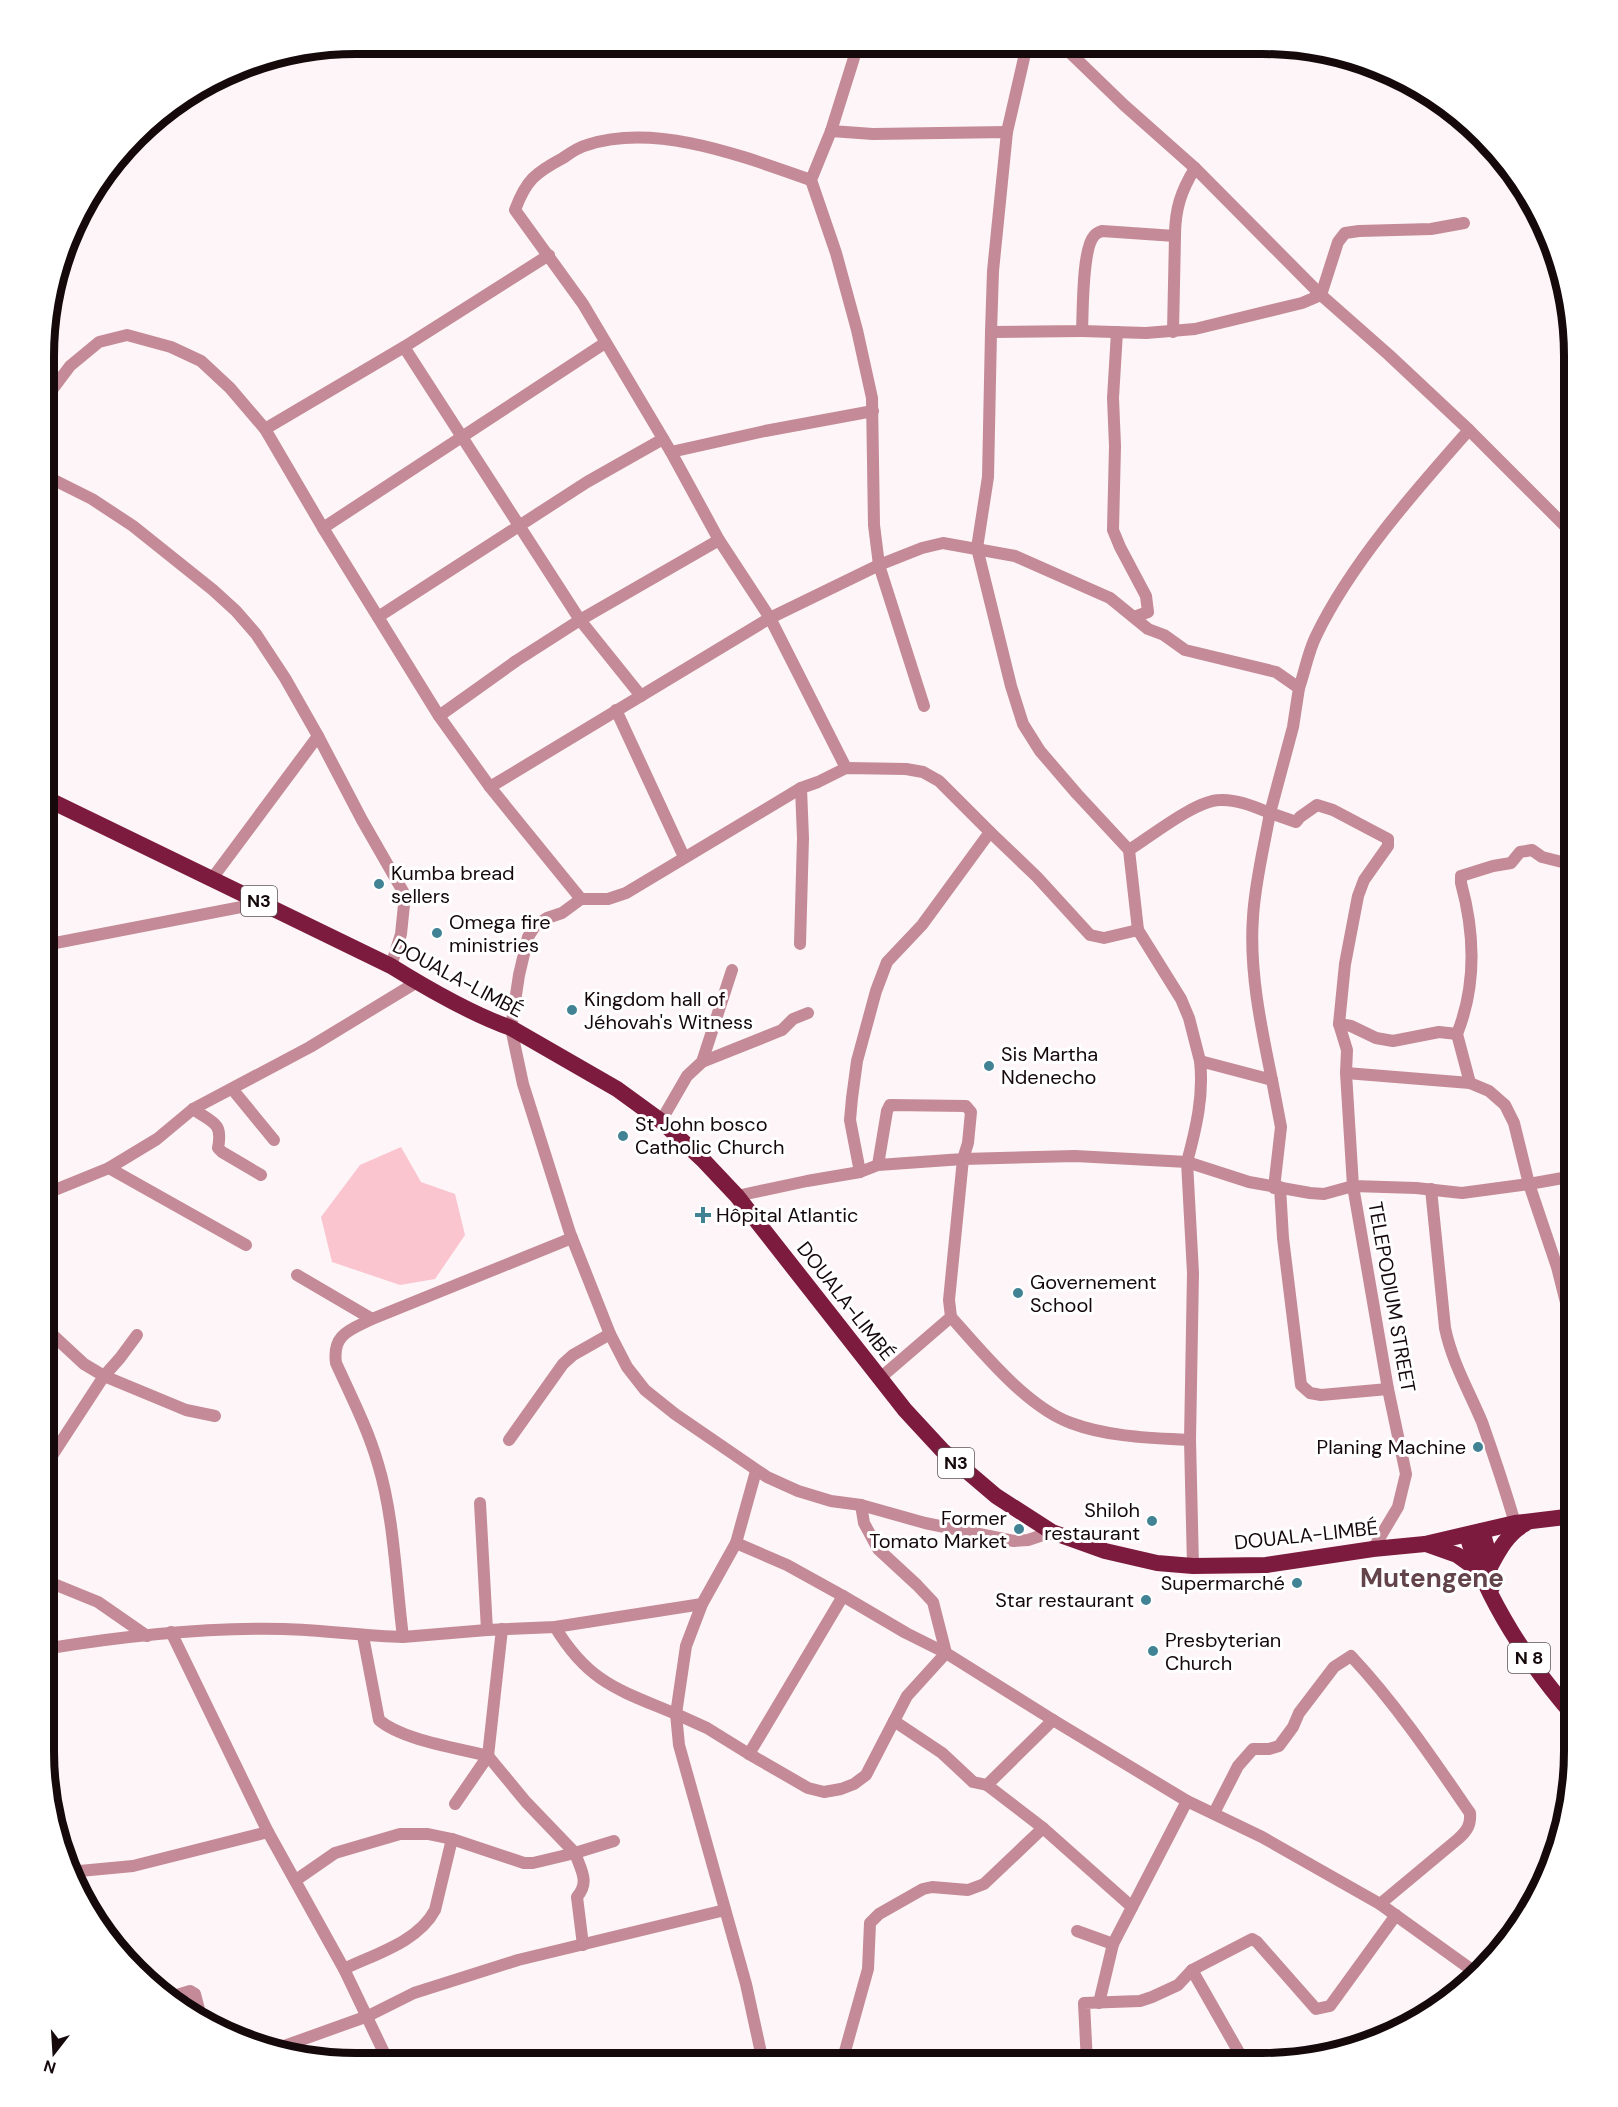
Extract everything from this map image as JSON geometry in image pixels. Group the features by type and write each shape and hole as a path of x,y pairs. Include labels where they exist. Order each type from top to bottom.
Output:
{"highway":[{"name":"DOUALA-LIMBÉ","path":"54,802 391,966 492,1022 511,1028 616,1089 661,1121 737,1196 879,1378 942,1450 996,1496 1052,1532 1105,1551 1157,1563 1193,1566 1266,1565 1373,1549 1425,1544 1523,1522 1564,1517"},
{"path":"1425,1544 1484,1568 1523,1522"},
{"name":"N 8","path":"1475,1533 1492,1594 1533,1664 1564,1703"}],"street":[{"path":"855,54 831,131 811,180 850,303 872,398 874,525 879,564 924,706"},
{"path":"1025,54 1007,132 993,271 988,477 977,548 1011,686 1023,724 1062,777 1129,850 1138,930 1181,999 1189,1018 1200,1061 1203,1081 1195,1135 1187,1162 1193,1273 1190,1440 1193,1566"},
{"path":"1071,54 1195,168 1321,295 1469,430 1564,525"},
{"path":"831,131 873,134 1007,132"},
{"path":"811,180 731,153 653,137 607,140 584,146 549,165 531,178 522,191 515,210 583,304 671,452 719,540 770,618 846,768"},
{"path":"1173,332 1175,214 1195,168"},
{"path":"991,332 1117,333 1173,332 1196,329 1274,311 1321,295 1338,242 1345,234 1359,231 1431,230 1464,223"},
{"path":"1082,332 1086,267 1091,241 1095,234 1102,231 1174,236"},
{"path":"265,429 404,347 549,255"},
{"path":"1117,333 1113,398 1115,446 1113,530 1146,596 1148,612 1134,617"},
{"path":"54,387 70,366 99,342 127,335 171,347 201,361 230,388 265,429 323,528 440,716 490,786 580,899"},
{"path":"323,528 605,343"},
{"path":"404,347 580,620 641,696"},
{"path":"671,452 765,431 873,411"},
{"path":"1388,1389 1321,1395 1310,1393 1301,1385 1277,1187 1281,1127 1253,956 1253,917 1270,813 1293,727 1299,688 1315,637 1356,570 1435,469 1469,430"},
{"path":"378,617 587,482 663,439"},
{"path":"54,480 92,499 133,526 213,590 256,634 285,678 405,895 401,934 391,966"},
{"path":"440,716 516,661 580,620 719,540"},
{"path":"490,786 770,618 879,564 934,544 943,543 977,548 1015,556 1036,564 1110,598 1148,629 1164,635 1185,650 1276,672 1299,688"},
{"path":"616,711 684,857"},
{"path":"211,880 318,736"},
{"path":"1052,1532 1028,1540 1014,1541 925,1523 861,1505 831,1501 798,1491 756,1471 645,1390 627,1367 610,1334 572,1238 526,1095 511,1028 519,975 528,937 535,926 547,918 562,913 580,899 608,898 626,893 801,788 846,768 906,769 922,772 939,781 1037,877 1090,935 1104,938 1138,930"},
{"path":"800,944 803,838 801,788"},
{"path":"1129,850 1179,817 1208,802 1220,800 1242,803 1296,822 1317,805 1333,810 1388,839 1388,846 1364,880 1358,896 1345,964 1339,1024 1347,1050 1346,1073 1353,1186 1431,1189 1462,1193 1564,1178"},
{"path":"860,1172 850,1120 856,1061 876,991 887,962 922,925 990,832"},
{"path":"1470,1083 1457,1034 1470,993 1472,959 1472,934 1461,876 1511,863 1520,852 1532,850 1542,856 1564,862"},
{"path":"54,943 262,903"},
{"path":"702,1062 732,970"},
{"path":"54,1190 109,1168 157,1139 193,1110 310,1047 417,982"},
{"path":"661,1121 687,1076 702,1062 782,1030 793,1019 808,1013"},
{"path":"1339,1024 1351,1026 1376,1038 1393,1041 1439,1032 1457,1034"},
{"path":"1200,1061 1272,1080"},
{"path":"1346,1073 1470,1083 1490,1090 1505,1105 1514,1123 1529,1184 1557,1266 1564,1294"},
{"path":"233,1090 274,1140"},
{"path":"878,1165 887,1111 892,1103 969,1108 971,1112 968,1143 963,1159 949,1300 951,1317 985,1355 1047,1412 1070,1423 1112,1433 1190,1440"},
{"path":"193,1110 218,1127 221,1134 218,1148 222,1152 261,1175"},
{"name":"TELEPODIUM STREET","path":"737,1196 860,1172 878,1165 963,1159 1075,1156 1187,1162 1249,1182 1310,1193 1324,1194 1353,1186 1388,1389 1406,1474 1404,1490 1398,1507 1373,1549"},
{"path":"109,1168 246,1245"},
{"path":"1431,1189 1445,1328 1449,1346 1500,1473 1523,1522"},
{"path":"403,1637 387,1506 379,1467 368,1432 336,1363 335,1353 340,1337 372,1319 572,1238"},
{"path":"297,1275 372,1319"},
{"path":"879,1378 951,1317"},
{"path":"509,1440 563,1364 573,1355 610,1334"},
{"path":"54,1453 104,1376 137,1335"},
{"path":"54,1336 84,1364 104,1376 186,1410 215,1416"},
{"path":"756,1471 736,1543 702,1604 686,1646 676,1714 679,1745 746,1984 761,2053"},
{"path":"480,1503 487,1630"},
{"path":"861,1505 866,1529 878,1549 933,1602 946,1653"},
{"path":"736,1543 787,1564 906,1633 946,1653 1187,1801 1262,1837 1380,1904 1467,1972"},
{"path":"54,1584 98,1602 147,1636"},
{"path":"749,1754 843,1596"},
{"path":"54,1648 171,1632 285,1629 403,1637 555,1627 702,1604"},
{"path":"555,1627 569,1650 590,1672 604,1682 626,1694 706,1728 808,1788 824,1792 854,1784 866,1775 907,1696 946,1653"},
{"path":"455,1804 488,1756 502,1629"},
{"path":"171,1632 268,1832 344,1969 384,2053"},
{"path":"363,1636 379,1720 388,1728 404,1734 488,1756 526,1802 575,1853 584,1883 584,1889 577,1897 583,1945"},
{"path":"1214,1813 1238,1766 1254,1749 1269,1749 1278,1746 1334,1667 1351,1656 1417,1736 1470,1813 1471,1820 1465,1833 1380,1904"},
{"path":"987,1785 1053,1720"},
{"path":"894,1721 942,1753 973,1782 987,1785 1043,1828 1132,1908"},
{"path":"1098,2002 1113,1944 1187,1801"},
{"path":"845,2053 868,1970 870,1923 873,1918 923,1889 932,1887 968,1890 984,1884 1043,1828"},
{"path":"79,1871 133,1866 268,1832"},
{"path":"296,1880 335,1853 400,1834 428,1834 452,1839 524,1863 575,1853 614,1841"},
{"path":"344,1969 396,1946 429,1920 435,1910 452,1839"},
{"path":"287,2045 368,2016 414,1993 518,1960 725,1910"},
{"path":"1086,2053 1084,2003 1140,2001 1152,1997 1178,1984 1192,1970 1252,1940 1257,1942 1316,2009 1326,2008 1396,1915"},
{"path":"1077,1930 1113,1944"},
{"path":"1192,1970 1239,2053"},
{"path":"177,1994 190,1991 195,1994 199,2009"}],"shaded area":[{"path":"401,1147 421,1182 455,1194 465,1235 435,1279 400,1285 332,1262 321,1217 360,1165"}],"place":[{"name":"Kumba bread sellers","path":"379,884"},
{"name":"Omega fire ministries","path":"437,933"},
{"name":"Kingdom hall of Jéhovah's Witness","path":"572,1010"},
{"name":"Sis Martha Ndenecho","path":"989,1066"},
{"name":"St John bosco Catholic Church","path":"623,1136"},
{"name":"Hôpital Atlantic","path":"703,1215"},
{"name":"Governement School","path":"1018,1293"},
{"name":"Planing Machine","path":"1478,1447"},
{"name":"Shiloh restaurant","path":"1152,1521"},
{"name":"Former Tomato Market","path":"1019,1529"},
{"name":"Supermarché","path":"1297,1583"},
{"name":"Star restaurant","path":"1146,1600"},
{"name":"Presbyterian Church","path":"1153,1651"}],"district":[{"name":"Mutengene","path":"1432,1578"}]}
